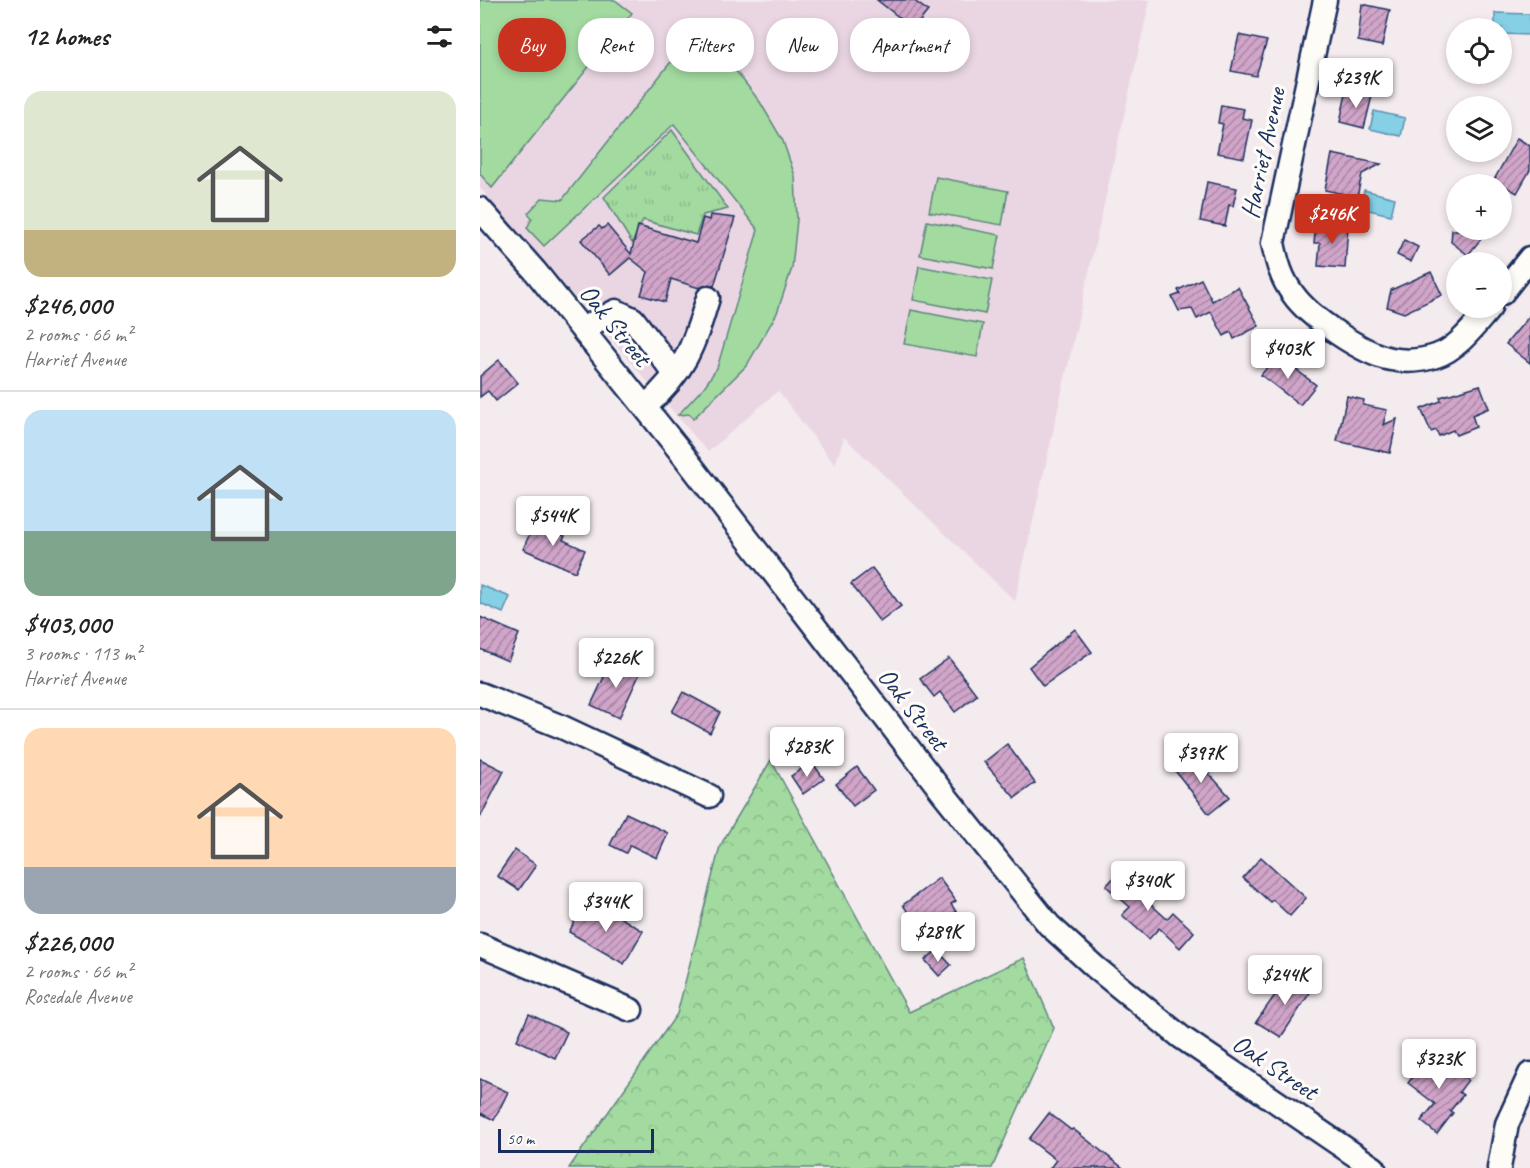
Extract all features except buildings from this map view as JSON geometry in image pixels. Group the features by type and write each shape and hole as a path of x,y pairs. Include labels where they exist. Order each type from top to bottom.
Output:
{"street":[{"name":"Harriet Avenue","path":"1325,0 1273,243 1279,271 1294,295 1313,314 1349,340 1372,353 1390,359 1414,361 1438,356 1456,345 1481,318"},
{"name":"Oak Street","path":"480,209 645,407 970,828 1049,925 1098,970 1181,1037 1340,1148 1374,1168"},
{"path":"1512,280 1530,258"},
{"path":"645,407 667,387 693,348 708,298"},
{"path":"582,329 624,306 675,374"},
{"path":"480,694 562,727 709,796"},
{"path":"480,945 631,1010"},
{"path":"1499,1168 1507,1124 1530,1074"}],"shaded area":[{"path":"480,0 1150,0 1015,601 844,437 835,465 778,391 708,452 480,188"}],"green space":[{"path":"480,0 615,0 632,13 628,18 578,18 578,72 585,72 492,188 480,174"},
{"path":"666,68 666,72 737,72 760,102 783,141 795,176 797,220 792,268 777,313 747,365 693,419 690,414 678,415 704,387 717,368 758,230 674,124 544,246 527,228 532,218 528,213 542,198 562,200"},
{"path":"672,130 728,209 703,215 696,235 643,220 632,243 604,197"},
{"path":"936,177 1008,191 1002,225 929,212"},
{"path":"927,221 1000,235 993,269 920,255"},
{"path":"919,266 992,280 985,314 913,300"},
{"path":"911,310 983,324 977,357 904,344"},
{"path":"771,760 909,1012 1024,958 1054,1028 992,1168 569,1168 677,1014 720,846"}],"water":[{"path":"1495,13 1530,14 1530,35 1512,34 1512,18 1495,18"},
{"path":"1374,111 1405,118 1401,136 1370,129"},
{"path":"1364,190 1395,198 1391,215 1360,208"},
{"path":"480,585 510,597 503,613 480,603"}]}
